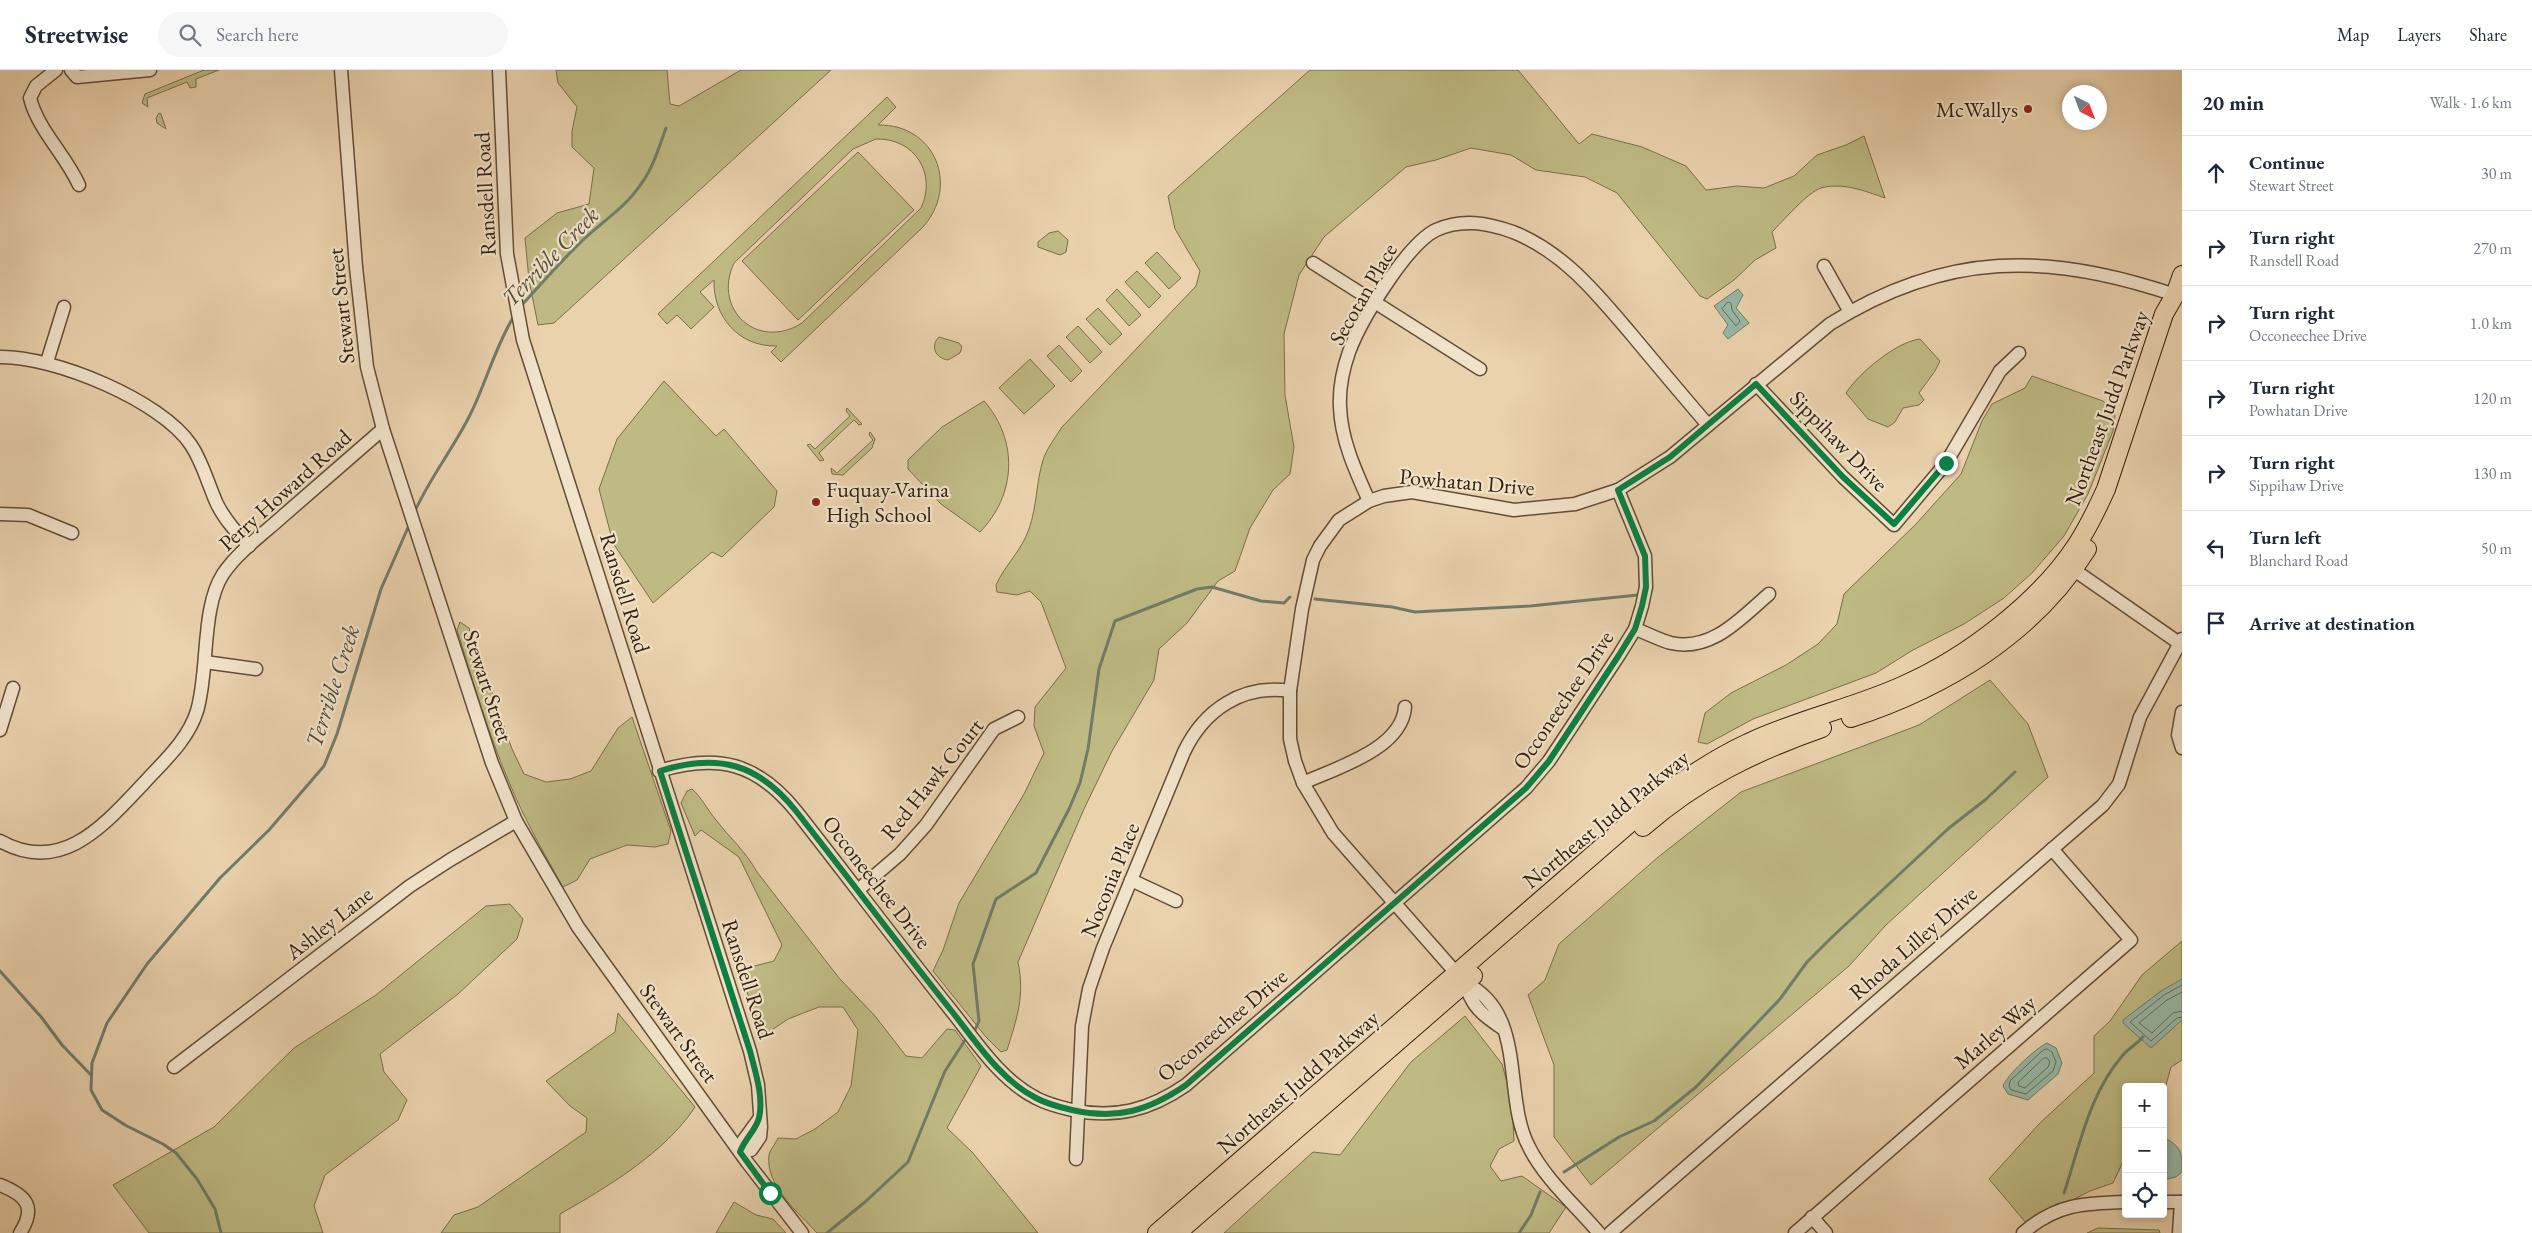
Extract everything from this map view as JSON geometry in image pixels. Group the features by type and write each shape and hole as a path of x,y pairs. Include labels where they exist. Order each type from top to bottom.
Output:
{"highway":[{"name":"Northeast Judd Parkway","path":"1158,1233 1461,978 1647,824 1695,787 1745,758 1770,747 1880,708 1938,683 1988,651 2048,603 2069,566 2100,527 2113,501 2174,314 2175,294 2182,275"},
{"name":"Northeast Judd Parkway","path":"1177,1233 1461,978"}],"street":[{"path":"56,70 36,86 30,98 34,116 69,164 79,185"},
{"path":"71,70 78,77 150,70"},
{"name":"Stewart Street","path":"342,70 364,346 383,429 477,721 516,822 550,882 593,949 740,1152 802,1233"},
{"name":"Ransdell Road","path":"499,70 507,254 523,340 750,1051 758,1085 759,1119 743,1141 740,1152"},
{"name":"Secotan Place","path":"1369,501 1348,448 1341,422 1340,397 1350,349 1376,303 1411,250 1436,230 1460,222 1472,222 1515,233 1554,255 1584,280 1708,425"},
{"path":"1313,262 1480,370"},
{"name":"Powhatan Drive","path":"1599,1233 1542,1167 1524,1138 1510,1052 1502,1028 1487,1018 1471,999 1461,978 1333,833 1303,783 1290,739 1290,690 1302,609 1313,560 1324,539 1339,520 1369,501 1384,496 1412,492 1514,510 1575,504 1618,490 1670,457 1812,337 1850,312 1919,280 1981,268 2023,264 2078,268 2127,279 2175,294"},
{"path":"1824,266 1850,312"},
{"path":"47,362 64,307"},
{"name":"Sippihaw Drive","path":"1756,384 1830,464 1894,524 1946,463 2000,371 2019,353"},
{"path":"0,357 47,362 72,371 148,406 171,422 192,447 225,517 249,546"},
{"name":"Perry Howard Road","path":"0,841 27,850 58,850 80,842 100,828 168,757 185,737 197,711 212,606 219,581 232,563 249,546 383,429"},
{"name":"Occoneechee Drive","path":"660,771 678,765 709,761 731,764 760,777 789,802 929,982 1002,1072 1017,1086 1038,1100 1078,1111 1098,1114 1122,1113 1154,1105 1186,1085 1396,903 1538,776 1635,629 1646,587 1645,556 1618,490"},
{"path":"0,514 28,515 72,533"},
{"path":"2069,566 2181,643"},
{"path":"1635,629 1670,643 1686,644 1701,642 1723,632 1769,594"},
{"name":"Rhoda Lilley Drive","path":"1610,1233 2112,795 2119,784 2140,717 2181,643"},
{"path":"205,662 256,669"},
{"path":"0,730 13,688"},
{"name":"Noconia Place","path":"1076,1159 1078,1070 1084,1007 1095,968 1184,752 1199,726 1220,706 1237,696 1258,690 1290,690"},
{"path":"1303,783 1354,760 1388,739 1401,726 1405,707"},
{"path":"2182,712 2178,735 2182,748"},
{"name":"Red Hawk Court","path":"858,890 900,854 926,826 994,729 1018,718"},
{"name":"Ashley Lane","path":"174,1067 410,886 450,860 516,822"},
{"name":"Marley Way","path":"1795,1233 2131,940 2052,849"},
{"path":"1131,880 1176,901"},
{"path":"0,1185 23,1197 27,1203 28,1218 20,1233"},
{"path":"2023,1233 2042,1219 2064,1208 2087,1203 2122,1202"},
{"path":"2167,1202 2181,1202 2179,1233"},
{"path":"1812,1217 1826,1233"}],"shaded area":[{"path":"204,70 219,70 196,79 196,87 190,88 187,82 147,98 148,107 142,103 145,94"},
{"path":"556,70 667,70 670,104 679,106 741,70 831,70 554,323 538,325 529,280 525,238 557,213 589,204 594,168 572,147 572,131 577,107 558,83"},
{"path":"1310,70 1518,70 1579,144 1592,134 1642,147 1686,166 1706,190 1737,186 1764,188 1794,176 1817,155 1846,145 1864,136 1885,198 1845,187 1829,186 1821,188 1802,201 1772,232 1776,248 1755,260 1734,280 1707,299 1700,296 1617,193 1585,177 1536,170 1511,155 1471,148 1436,160 1406,167 1324,237 1299,275 1284,334 1285,395 1294,447 1290,474 1273,490 1250,528 1235,571 1218,581 1187,623 1159,649 1154,680 1112,751 1084,809 1018,962 1021,986 1019,1007 1007,1050 1001,1052 986,1037 933,971 943,950 959,903 1024,794 1044,753 1034,726 1035,707 1066,668 1041,602 1030,591 1017,595 997,592 996,585 1026,537 1034,512 1043,460 1062,427 1196,286 1200,271 1175,229 1168,196"},
{"path":"887,97 896,107 878,125 898,127 915,135 927,146 936,161 940,177 939,194 933,212 922,228 781,362 771,352 777,346 763,345 751,341 731,327 723,317 718,306 714,280 700,292 714,307 691,329 677,315 667,324 658,314","holes":["876,139 890,140 912,151 919,160 924,171 926,183 921,208 802,323 786,330 770,332 755,329 743,321 734,310 729,296 729,280 734,263 853,149"]},
{"path":"159,113 166,129 157,123 156,118"},
{"path":"858,152 914,210 798,320 742,261"},
{"path":"1058,231 1068,240 1066,252 1060,255 1038,247 1038,242 1049,233"},
{"path":"1157,252 1181,278 1169,289 1145,263"},
{"path":"1137,271 1161,296 1149,308 1125,282"},
{"path":"1117,289 1141,315 1129,326 1106,300"},
{"path":"1098,308 1122,334 1110,345 1086,319"},
{"path":"1078,326 1102,352 1090,363 1066,337"},
{"path":"939,337 959,343 962,347 960,353 948,360 940,357 934,348"},
{"path":"1920,339 1940,361 1919,393 1924,400 1919,405 1903,408 1895,422 1888,427 1868,419 1846,393 1869,368 1889,352 1910,341"},
{"path":"1059,345 1082,371 1071,382 1047,356"},
{"path":"1030,359 1055,386 1024,414 999,388"},
{"path":"2032,376 2103,401 2113,410 2115,416 2113,431 2088,494 2064,536 2032,573 2004,598 1964,624 1913,650 1876,673 1753,719 1707,744 1698,742 1705,713 1731,693 1786,665 1818,644 1837,624 1844,594 1916,524 1961,474 1982,421 1992,404 2025,388"},
{"path":"664,381 716,436 724,429 777,491 774,507 722,557 712,552 653,603 613,543 599,489 617,439"},
{"path":"984,401 1003,433 1008,450 1009,468 1001,502 980,532 941,504 908,469 908,460 942,427"},
{"path":"847,408 862,424 859,425 854,420 819,453 824,460 820,461 807,445 810,444 815,449 850,416 846,411"},
{"path":"870,432 875,439 872,448 843,475 832,474 831,468 837,473 873,440 869,435"},
{"path":"460,622 469,628 512,749 524,774 546,782 570,779 591,771 618,728 632,717 671,831 668,844 655,847 627,845 590,859 577,880 563,887 527,822 494,745 457,630"},
{"path":"1990,680 2028,724 2048,777 1886,925 1849,966 1591,1185 1554,1137 1554,1065 1528,995 1545,980 1559,944 1657,858 1741,792 1919,725"},
{"path":"692,789 748,858 839,978 875,1016 906,1056 922,1058 947,1029 955,1030 981,1066 947,1128 973,1153 1038,1233 817,1233 785,1198 772,1177 769,1155 778,1138 796,1139 815,1129 838,1112 851,1086 858,1030 843,1007 819,1007 788,1019 763,1036 739,970 774,961 782,945 739,857 701,830 695,836 681,803 687,791"},
{"path":"510,904 523,919 517,939 458,994 380,1054 384,1072 407,1100 398,1120 325,1175 314,1206 323,1233 149,1233 113,1185 214,1127 294,1048 376,995 486,906"},
{"path":"2182,941 2182,1060 2171,1067 2167,1083 2122,1083 2122,1164 2113,1183 2090,1191 2027,1224 1989,1179 2040,1123 2094,1073 2094,1036 2110,1021 2142,975"},
{"path":"618,1013 695,1107 683,1123 652,1154 634,1168 560,1214 560,1233 441,1233 454,1215 478,1207 586,1132 587,1118 570,1106 546,1081 615,1032"},
{"path":"1465,1016 1502,1064 1512,1101 1514,1141 1499,1149 1490,1166 1501,1181 1522,1176 1566,1207 1549,1233 1224,1233 1313,1152 1340,1155 1411,1062"},
{"path":"734,1202 756,1215 773,1219 786,1233 716,1233"},
{"path":"2098,1228 2159,1230 2160,1233 2087,1233"}],"water":[{"path":"1738,289 1743,295 1736,308 1749,323 1728,339 1723,333 1728,325 1714,306"},
{"path":"2182,979 2182,1020 2151,1048 2123,1023 2123,1020 2161,991"},
{"path":"2047,1043 2056,1048 2062,1063 2058,1074 2028,1100 2008,1094 2003,1086 2010,1075 2029,1056"},
{"path":"2167,1140 2177,1147 2181,1155 2182,1172 2176,1177 2167,1179"}],"waterway":[{"name":"Terrible Creek","path":"520,307 575,248 635,192 652,164 666,128"},
{"name":"Terrible Creek","path":"414,513 470,415 501,340 514,316"},
{"name":"Terrible Creek","path":"221,1233 215,1209 197,1179 176,1153 102,1110 91,1090 92,1063 107,1023 147,964 220,878 269,830 324,766 337,734 381,589 410,523"},
{"path":"975,1030 979,1021 973,964 996,899 1036,873 1069,809 1080,783 1088,749 1099,669 1115,621 1197,589 1212,587 1261,601 1284,603 1290,597"},
{"path":"1315,599 1392,607 1415,612 1530,606 1638,595"},
{"path":"1564,1172 1619,1137 1654,1121 1696,1087 1780,999 1807,962 1831,938 1949,828 1985,800 2015,772"},
{"path":"0,971 42,1018 62,1045 91,1075"},
{"path":"827,1233 865,1202 908,1162 945,1071 967,1037"},
{"path":"2064,1193 2087,1121 2102,1086 2111,1070 2123,1055 2143,1037"},
{"path":"1519,1233 1531,1215 1540,1192"}],"place":[{"name":"McWallys","path":"2028,109"},
{"name":"Fuquay-Varina High School","path":"816,502"}],"route":[{"path":"770,1193 740,1152 743,1141 759,1119 758,1085 750,1051 660,771 678,765 709,761 719,762 742,768 772,785 789,802 973,1038 1009,1079 1038,1100 1061,1108 1098,1114 1138,1110 1154,1105 1186,1085 1489,822 1538,776 1619,655 1635,629 1639,617 1646,587 1645,556 1618,490 1670,457 1756,384 1843,477 1894,524 1946,463"}]}
